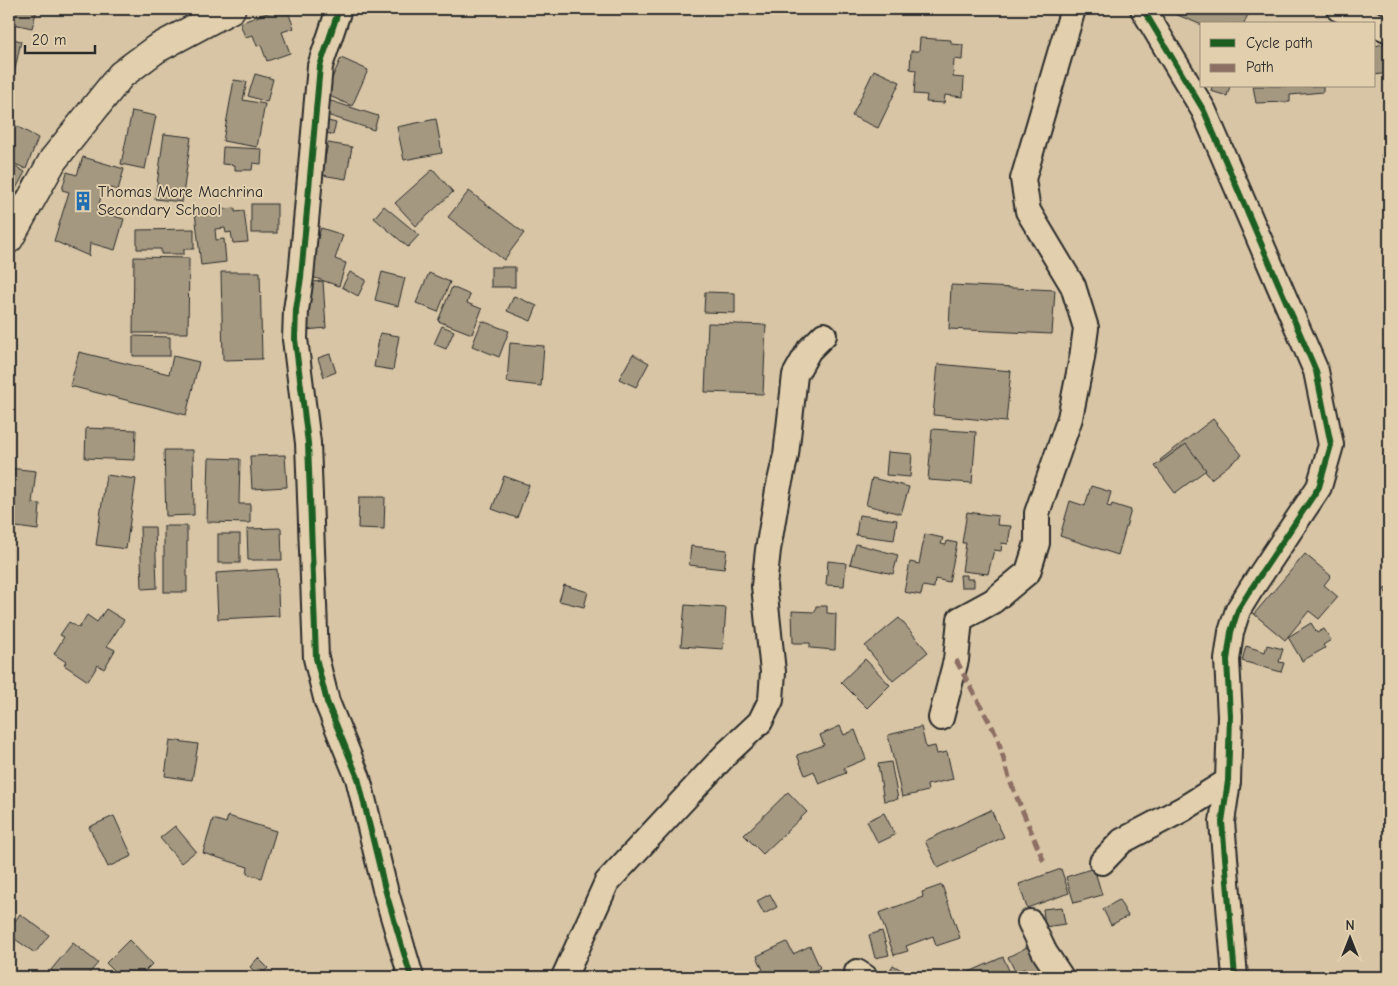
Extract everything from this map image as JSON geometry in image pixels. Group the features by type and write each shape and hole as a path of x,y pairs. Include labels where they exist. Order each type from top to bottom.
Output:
{"street":[{"path":"9,239 53,160 122,76 156,49 231,9"},
{"path":"339,9 320,66 302,268 296,310 298,370 308,443 316,658 327,702 358,778 385,889 411,977"},
{"path":"941,718 956,660 960,620 993,601 1028,572 1037,543 1037,513 1070,418 1082,358 1086,328 1073,286 1028,211 1023,179 1072,9"},
{"path":"1143,9 1204,111 1316,371 1331,445 1319,487 1238,610 1231,632 1227,660 1230,716 1228,781 1222,822 1235,977"},
{"path":"1339,9 1370,22"},
{"path":"1376,25 1389,30"},
{"path":"564,977 607,882 728,752 760,722 771,700 773,672 764,586 768,550 786,455 795,376 809,350 824,334"},
{"path":"1102,862 1122,841 1183,809 1228,781"},
{"path":"1030,922 1045,954 1061,977"}],"building":[{"path":"9,9 37,9 32,28 9,23"},
{"path":"278,9 287,9 294,28 282,32 290,53 267,61 261,45 257,46 253,35 245,37 240,23"},
{"path":"1178,9 1250,9 1245,22 1200,22 1200,24 1175,14"},
{"path":"9,38 21,41 14,74 9,73"},
{"path":"920,38 951,40 951,44 963,45 962,60 954,59 953,77 964,78 963,97 945,95 944,103 926,102 927,95 914,94 916,70 910,69 911,51 919,51"},
{"path":"1389,43 1389,73 1376,75 1376,46"},
{"path":"341,58 368,70 352,106 325,94"},
{"path":"874,70 900,82 878,128 852,116"},
{"path":"255,74 273,79 267,102 248,96"},
{"path":"234,80 247,82 243,100 265,104 257,147 223,141"},
{"path":"1212,88 1229,88 1227,96 1211,91"},
{"path":"1253,88 1323,88 1323,92 1290,95 1290,102 1256,103"},
{"path":"328,100 378,116 374,130 324,114"},
{"path":"132,111 156,116 145,169 121,164"},
{"path":"436,119 442,153 404,160 397,127"},
{"path":"324,120 336,123 333,135 321,131"},
{"path":"9,122 38,138 26,169 9,161"},
{"path":"164,134 191,137 182,202 155,199"},
{"path":"328,143 352,147 346,179 322,175"},
{"path":"223,147 262,149 261,164 253,163 252,170 235,170 235,165 222,164"},
{"path":"1389,149 1389,164 1388,165 1381,155"},
{"name":"Thomas More Machrina Secondary School","path":"83,157 124,169 118,190 104,186 97,211 124,219 115,250 90,243 89,256 54,241 69,192 62,190 67,172 77,175"},
{"path":"9,163 25,172 12,196 9,194"},
{"path":"433,169 453,192 416,226 395,203"},
{"path":"469,191 524,233 504,260 448,217"},
{"path":"251,204 277,204 277,233 251,233"},
{"path":"384,206 419,235 408,247 374,218"},
{"path":"235,208 235,212 244,211 248,242 233,243 231,232 226,233 225,228 215,229 216,240 224,239 226,262 201,265 195,212"},
{"path":"321,228 343,235 335,259 346,263 339,286 306,275"},
{"path":"194,229 194,249 184,249 184,254 161,254 161,249 137,249 137,230"},
{"path":"134,257 189,258 188,333 133,333"},
{"path":"491,267 515,267 515,287 491,287"},
{"path":"221,272 260,272 262,359 223,360"},
{"path":"350,272 366,280 358,296 342,287"},
{"path":"382,272 405,278 398,306 375,300"},
{"path":"429,273 450,282 438,312 416,303"},
{"path":"323,281 326,328 306,330 302,283"},
{"path":"951,285 1055,290 1052,334 949,329"},
{"path":"452,287 470,295 467,303 482,309 472,334 438,321"},
{"path":"705,292 735,293 735,313 704,312"},
{"path":"514,296 537,306 531,321 507,311"},
{"path":"482,321 509,331 499,357 472,346"},
{"path":"708,323 766,325 763,394 705,392"},
{"path":"442,326 454,331 446,349 434,344"},
{"path":"380,333 399,336 393,370 374,367"},
{"path":"133,336 170,337 170,356 133,356"},
{"path":"510,343 544,346 541,386 507,382"},
{"path":"79,352 169,374 173,356 199,362 186,415 70,386"},
{"path":"330,354 336,372 324,377 318,358"},
{"path":"633,354 649,363 636,387 619,379"},
{"path":"938,364 1011,371 1006,422 933,415"},
{"path":"1213,419 1242,455 1211,479 1204,470 1181,488 1160,460"},
{"path":"86,428 136,430 135,460 85,458"},
{"path":"932,429 976,432 972,483 928,480"},
{"path":"1186,444 1206,470 1175,493 1155,466"},
{"path":"164,450 193,450 194,515 166,516"},
{"path":"888,452 912,454 910,477 886,475"},
{"path":"285,455 287,487 252,489 250,456"},
{"path":"209,458 240,459 239,504 250,504 250,523 207,522"},
{"path":"9,468 36,471 32,503 40,504 38,530 9,526"},
{"path":"106,475 136,479 126,549 96,545"},
{"path":"504,476 529,485 517,518 492,509"},
{"path":"872,478 909,487 901,514 866,505"},
{"path":"1091,486 1111,492 1107,506 1111,507 1112,504 1131,510 1118,555 1060,536 1070,501 1085,506"},
{"path":"359,497 385,497 384,529 358,528"},
{"path":"967,512 998,516 997,525 1011,526 1008,544 1002,543 1001,551 994,550 988,574 962,571 966,543 962,543"},
{"path":"859,515 897,520 894,540 856,535"},
{"path":"164,526 187,526 187,592 164,592"},
{"path":"140,527 155,527 157,588 142,589"},
{"path":"281,528 282,560 248,560 247,529"},
{"path":"218,534 240,534 240,563 218,563"},
{"path":"925,534 943,538 941,544 946,545 947,541 957,543 949,582 935,579 934,588 923,586 921,595 904,592 910,562 919,564"},
{"path":"856,544 898,555 893,574 850,564"},
{"path":"691,546 727,550 724,569 689,565"},
{"path":"1305,554 1331,576 1324,585 1338,597 1319,619 1309,611 1285,640 1254,614"},
{"path":"828,561 846,563 844,586 826,585"},
{"path":"277,569 279,616 218,619 216,573"},
{"path":"960,575 967,575 967,579 974,579 974,587 961,587"},
{"path":"564,585 588,592 584,607 559,601"},
{"path":"1389,587 1389,598 1384,589"},
{"path":"685,605 726,608 723,649 681,646"},
{"path":"816,606 827,606 827,613 836,614 835,650 810,648 810,643 793,643 792,611 815,612"},
{"path":"106,609 124,620 107,646 115,650 104,669 98,665 88,681 64,665 66,662 54,654 64,637 60,635 69,622 79,628 87,615 97,622"},
{"path":"899,618 928,652 893,681 865,646"},
{"path":"1311,623 1317,633 1324,629 1331,640 1323,645 1325,648 1302,661 1288,637"},
{"path":"1267,645 1283,649 1279,662 1284,663 1281,672 1242,661 1246,646 1265,652"},
{"path":"865,659 890,685 867,708 841,682"},
{"path":"840,726 844,735 855,730 866,759 844,768 846,773 819,784 814,771 805,775 797,755 824,745 820,735"},
{"path":"921,727 926,748 935,746 937,754 947,752 953,779 927,785 928,791 902,797 888,735"},
{"path":"170,740 198,744 192,780 165,776"},
{"path":"891,762 898,799 884,801 878,764"},
{"path":"788,792 807,812 763,854 744,835"},
{"path":"991,810 1004,837 938,868 925,841"},
{"path":"884,813 895,835 878,843 867,821"},
{"path":"114,816 132,856 108,867 89,827"},
{"path":"228,816 276,831 262,878 247,874 248,867 203,853 213,819 226,823"},
{"path":"175,826 196,851 181,863 160,838"},
{"path":"1094,868 1102,895 1074,903 1066,877"},
{"path":"1061,869 1069,893 1027,908 1019,884"},
{"path":"942,885 960,938 936,946 933,936 906,946 908,951 894,955 879,913 923,897 922,892"},
{"path":"770,894 777,907 764,914 757,901"},
{"path":"1119,900 1128,916 1111,925 1103,909"},
{"path":"1062,907 1065,924 1045,927 1043,909"},
{"path":"20,914 49,935 35,953 9,935 9,930"},
{"path":"882,931 889,955 875,958 869,935"},
{"path":"129,940 152,964 139,977 120,977 106,963"},
{"path":"787,942 793,954 810,946 820,968 811,972 814,977 766,977 757,956"},
{"path":"73,943 98,963 86,977 60,977 51,970"},
{"path":"1033,944 1047,971 1030,977 1025,968 1016,973 1008,957"},
{"path":"1003,957 1012,977 958,977"},
{"path":"258,958 268,968 259,976 250,967"},
{"path":"893,965 913,977 894,977 888,974"},
{"path":"299,972 304,977 294,977"}],"marked path":[{"path":"956,660 997,736 1010,781 1044,862"}],"cycle path":[{"path":"339,9 320,66 301,277 296,310 295,339 308,443 316,658 327,702 358,778 385,889 411,977"},
{"path":"1143,9 1204,111 1316,371 1331,445 1319,487 1238,610 1231,632 1227,660 1230,716 1228,781 1222,822 1235,977"}],"place":[{"name":"Thomas More Machrina Secondary School","path":"83,201"}]}
